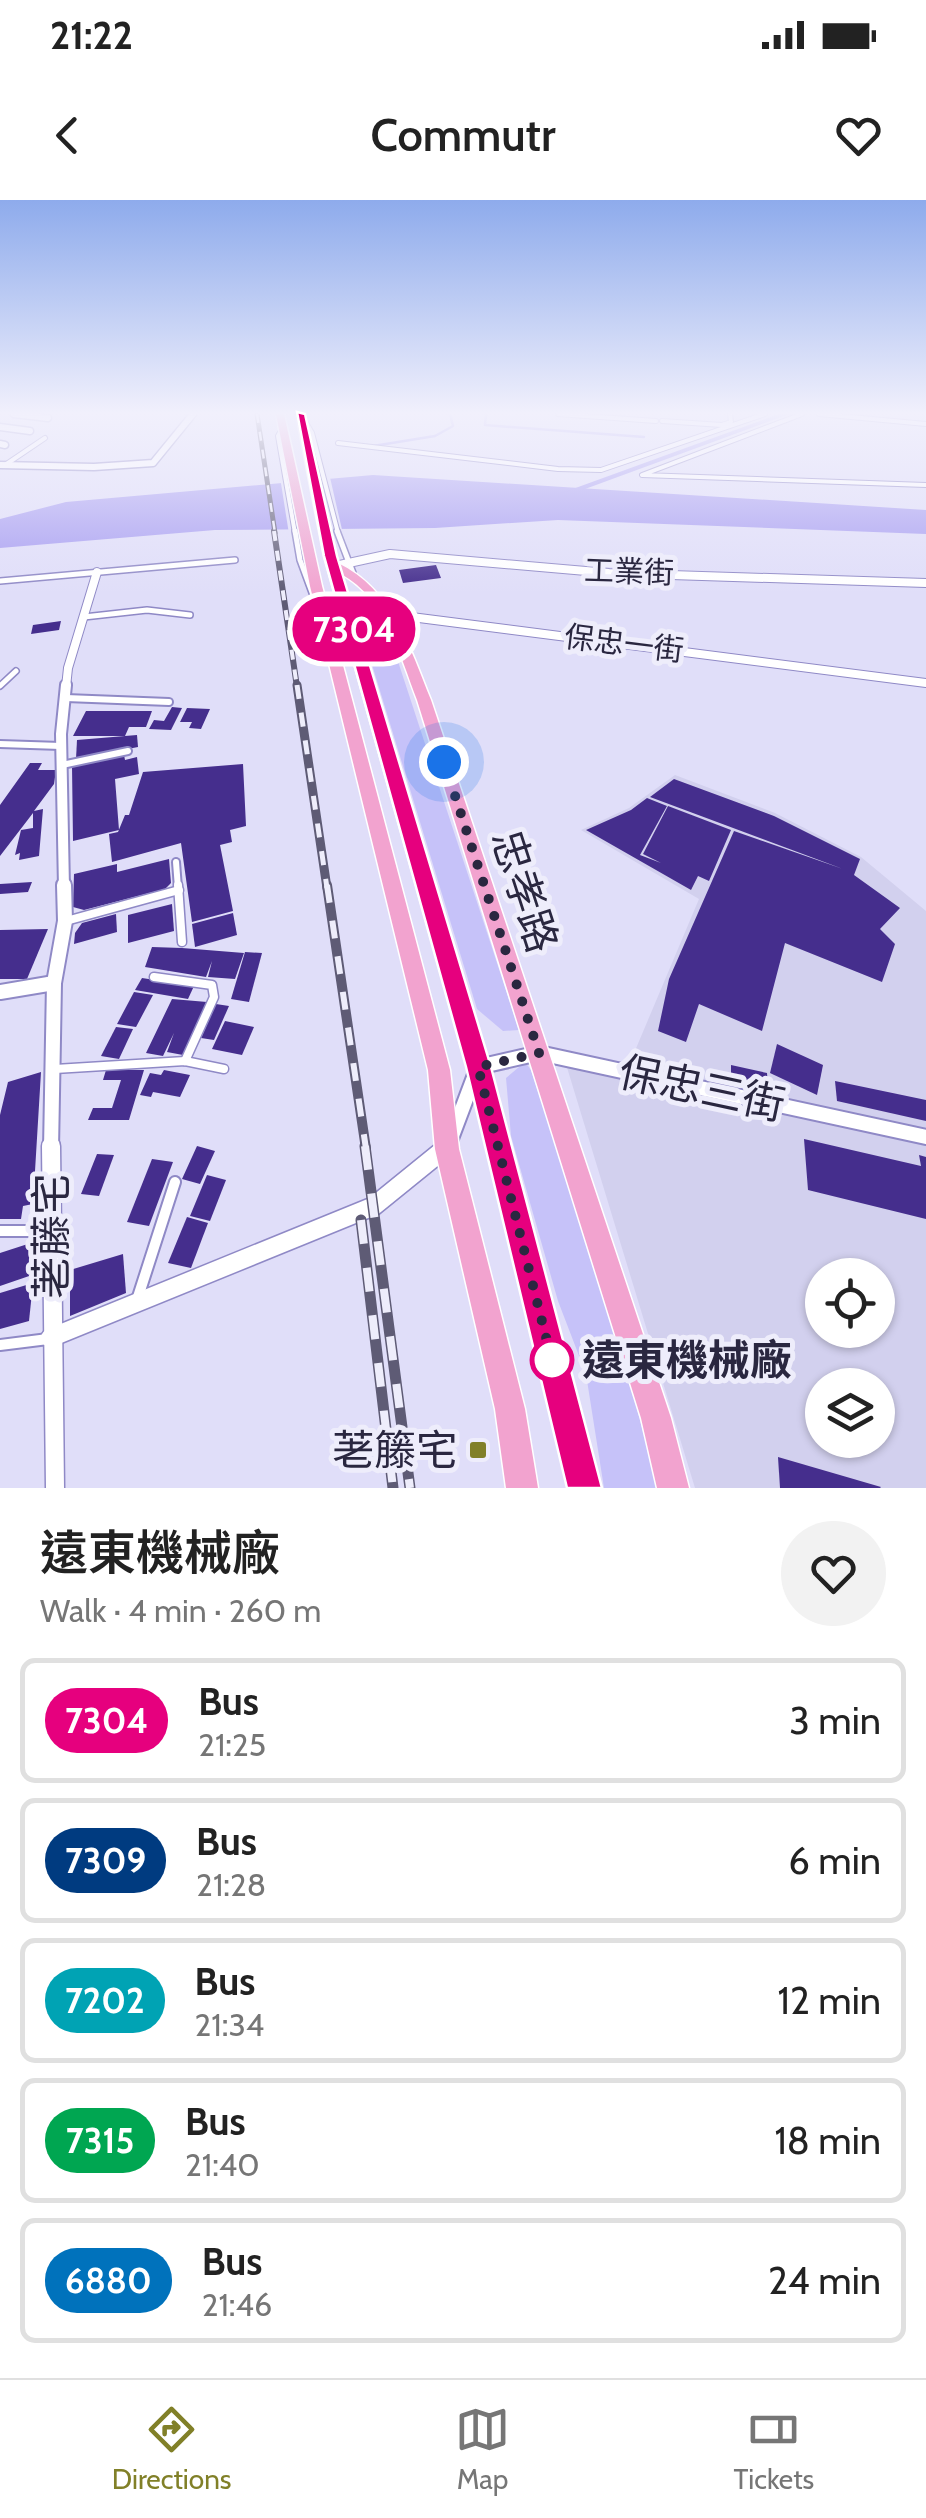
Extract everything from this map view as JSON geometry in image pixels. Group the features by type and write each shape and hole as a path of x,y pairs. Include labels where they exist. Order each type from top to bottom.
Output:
{"main road":[{"path":"299,474 348,611 478,1067 584,1488"},
{"path":"315,474 332,562 322,611 439,1070 446,1149 510,1409 522,1488"},
{"name":"忠孝路","path":"332,562 388,614 424,700 656,1418 673,1488"}],"street":[{"name":"工業街","path":"332,562 390,554 609,572 926,583"},
{"name":"荖藤宅","path":"55,1488 50,1232 54,983 65,921 62,746 68,668 97,572"},
{"name":"保忠一街","path":"322,611 388,614 926,682"},
{"path":"0,992 54,983"},
{"name":"保忠三街","path":"478,1067 539,1053 926,1137"},
{"path":"50,1338 360,1214 446,1149 478,1067"}],"lane":[{"path":"645,474 926,486"},
{"path":"0,581 235,560"},
{"path":"84,617 147,610 190,615"},
{"path":"0,686 16,671"},
{"path":"66,698 170,702"},
{"path":"0,744 62,746"},
{"path":"62,765 128,752"},
{"path":"176,862 182,942"},
{"path":"65,921 179,890"},
{"path":"154,976 212,986 214,997 185,1061"},
{"path":"54,1069 185,1061 224,1068"},
{"path":"134,1307 175,1182"},
{"path":"0,1230 50,1232"},
{"path":"0,1345 50,1338"}],"shaded area":[{"path":"373,475 926,510 926,534 558,520 435,528 215,530 0,548 0,519 66,502"},
{"path":"369,617 383,621 389,634 519,1030 503,1031 477,1009 359,622"},
{"path":"675,775 775,813 861,857 926,911 926,1488 695,1488 562,1051 629,1065 699,899 581,830 629,808"},
{"path":"525,1062 531,1070 616,1330 658,1488 604,1488 586,1374 558,1301 511,1136 506,1078"}],"pier":[{"path":"329,474 343,534 289,534 280,477"}],"building":[{"path":"436,565 441,578 403,583 399,570"},
{"path":"61,621 59,630 31,634 33,625"},
{"path":"172,707 182,708 171,730 149,729 154,720 164,721"},
{"path":"187,708 210,709 201,729 189,728 192,722 180,722"},
{"path":"86,711 152,711 146,727 129,727 125,736 73,736"},
{"path":"137,735 138,747 76,759 77,740"},
{"path":"124,755 125,760 137,757 139,774 115,779 119,830 73,841 72,766"},
{"path":"30,763 42,763 38,770 56,770 54,784 34,811 43,809 39,856 19,860 20,853 15,855 21,830 33,828 33,813 0,856 0,805"},
{"path":"243,764 246,826 230,830 232,842 220,845 233,911 192,922 181,843 112,862 109,834 118,832 125,815 129,815 143,772"},
{"path":"674,779 774,816 860,859 854,875 900,908 880,929 895,944 882,982 785,943 762,1031 699,1004 686,1042 658,1031 669,979 734,831 843,869 650,797"},
{"path":"647,798 667,806 640,855 661,863 643,854 668,806 731,830 709,881 698,876 691,890 586,830 631,810"},
{"path":"169,859 171,883 165,889 84,910 73,907 74,874 117,864 117,872"},
{"path":"32,882 28,892 0,894 0,884"},
{"path":"172,904 174,931 128,943 128,915"},
{"path":"233,913 237,935 195,947 192,924"},
{"path":"116,914 117,932 74,944 82,923"},
{"path":"48,929 27,979 0,979 0,930"},
{"path":"152,947 244,953 235,979 208,977 212,961 206,977 145,967"},
{"path":"245,952 262,953 249,1002 231,999"},
{"path":"142,978 194,986 188,999 135,990"},
{"path":"134,992 153,995 136,1027 117,1024"},
{"path":"172,999 207,1002 183,1055 167,1052 174,1033 163,1056 146,1053"},
{"path":"216,1004 229,1006 214,1040 201,1038"},
{"path":"225,1021 254,1027 242,1055 212,1049"},
{"path":"116,1027 133,1029 119,1059 101,1056"},
{"path":"777,1044 823,1065 817,1095 770,1073"},
{"path":"731,1065 767,1073 768,1086 731,1078"},
{"path":"106,1070 144,1070 129,1120 88,1120 93,1108 112,1108 121,1080 103,1080"},
{"path":"164,1070 190,1075 180,1097 153,1092 151,1097 140,1095 150,1073 161,1075"},
{"path":"41,1072 33,1204 23,1206 21,1219 0,1219 0,1115 8,1082"},
{"path":"835,1081 926,1100 926,1121 837,1101"},
{"path":"804,1139 921,1166 919,1155 926,1157 926,1219 808,1190"},
{"path":"197,1146 215,1151 200,1184 182,1179"},
{"path":"97,1154 114,1155 99,1196 81,1194"},
{"path":"152,1159 173,1162 149,1226 127,1222"},
{"path":"207,1175 226,1180 210,1221 190,1216"},
{"path":"187,1217 208,1223 191,1268 168,1263"},
{"path":"37,1241 35,1274 0,1286 0,1253"},
{"path":"123,1254 126,1293 70,1316 70,1270"},
{"path":"33,1283 29,1321 0,1329 0,1293"},
{"path":"778,1457 881,1487 780,1488"}],"waterway":[{"path":"563,494 618,474"}],"railway":[{"path":"266,474 275,533"},
{"path":"274,531 297,687"},
{"path":"297,685 327,888"},
{"path":"327,885 366,1149"},
{"path":"365,1146 410,1488"},
{"path":"361,1220 393,1488"}],"bus line":[{"name":"7304","path":"311,474 330,556 478,1067 584,1488"}],"place":[{"name":"遠東機械廠","path":"552,1360"},
{"name":"荖籐宅","path":"478,1450"}],"route":[{"path":"444,762 539,1053 478,1067 555,1373 552,1360"}]}
